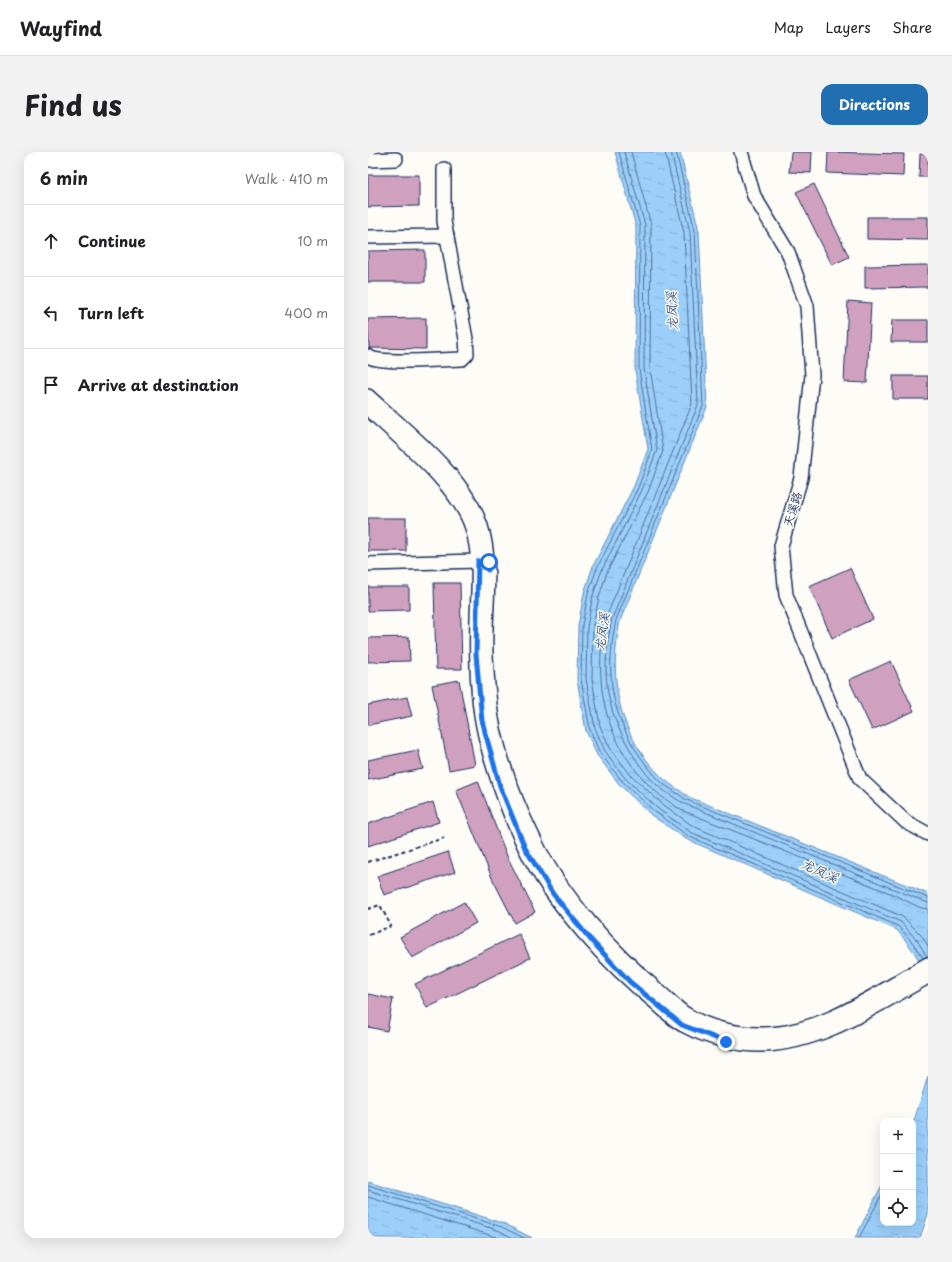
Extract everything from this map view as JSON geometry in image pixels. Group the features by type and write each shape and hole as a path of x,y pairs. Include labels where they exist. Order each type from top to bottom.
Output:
{"street":[{"name":"天溪路","path":"741,152 754,196 788,252 807,306 812,375 801,478 781,546 786,595 860,779 906,822 928,834"},
{"path":"368,160 396,159"},
{"path":"368,356 372,360 462,359 467,354 466,339 444,221 444,169"},
{"path":"368,238 447,236"},
{"path":"368,396 442,466 469,498 481,526 484,561 486,654 492,719 509,782 536,843 562,887 600,933 638,974 686,1014 727,1032 761,1034 785,1038 821,1034 928,977"},
{"path":"368,409 435,474 460,503 472,527 484,561"},
{"path":"368,564 484,561"},
{"path":"785,1038 850,1009 928,964"}],"path":[{"path":"368,862 444,838"},
{"path":"368,909 380,905 391,926 369,935 368,933"}],"water":[{"name":"龙凤溪","path":"615,152 680,152 699,231 707,407 620,621 615,665 620,706 627,726 636,744 648,762 664,779 689,797 926,893 928,895 928,980 919,960 897,930 686,839 651,815 619,784 597,755 586,731 577,680 578,626 584,593 593,566 634,486 648,449 635,370 636,227"},
{"path":"928,1076 928,1214 920,1238 855,1238 880,1189 880,1226 916,1226 915,1118"},
{"path":"368,1181 503,1223 532,1238 377,1238 368,1235"}],"building":[{"path":"791,152 812,152 811,173 789,172"},
{"path":"828,152 904,154 903,176 827,173"},
{"path":"920,154 928,154 928,177 919,177"},
{"path":"368,175 419,175 419,206 368,207"},
{"path":"814,184 849,257 832,265 796,192"},
{"path":"867,217 928,217 928,240 867,239"},
{"path":"425,250 425,282 368,282 368,251"},
{"path":"928,265 928,287 865,288 865,266"},
{"path":"848,301 871,303 867,383 844,382"},
{"path":"426,318 426,349 369,348 368,319"},
{"path":"892,320 928,320 928,342 891,342"},
{"path":"893,376 928,376 928,399 893,399"},
{"path":"368,518 406,518 406,551 368,551"},
{"path":"850,568 873,619 832,638 809,586"},
{"path":"434,583 460,583 462,669 436,669"},
{"path":"368,587 409,587 409,610 368,611"},
{"path":"409,637 410,661 368,662 368,638"},
{"path":"891,661 914,711 872,730 849,680"},
{"path":"459,680 475,765 449,770 432,685"},
{"path":"407,697 412,716 368,725 368,705"},
{"path":"418,750 423,769 368,780 368,760"},
{"path":"478,781 507,856 535,912 515,923 492,878 456,790"},
{"path":"433,802 439,822 368,846 368,824"},
{"path":"448,852 455,872 384,895 377,876"},
{"path":"464,902 476,923 412,958 400,937"},
{"path":"519,934 530,958 427,1008 415,984"},
{"path":"368,994 393,999 387,1031 368,1027"}],"route":[{"path":"489,562 488,570 478,561 476,654 482,721 500,786 525,848 553,894 590,939 630,982 682,1025 726,1042"}]}
